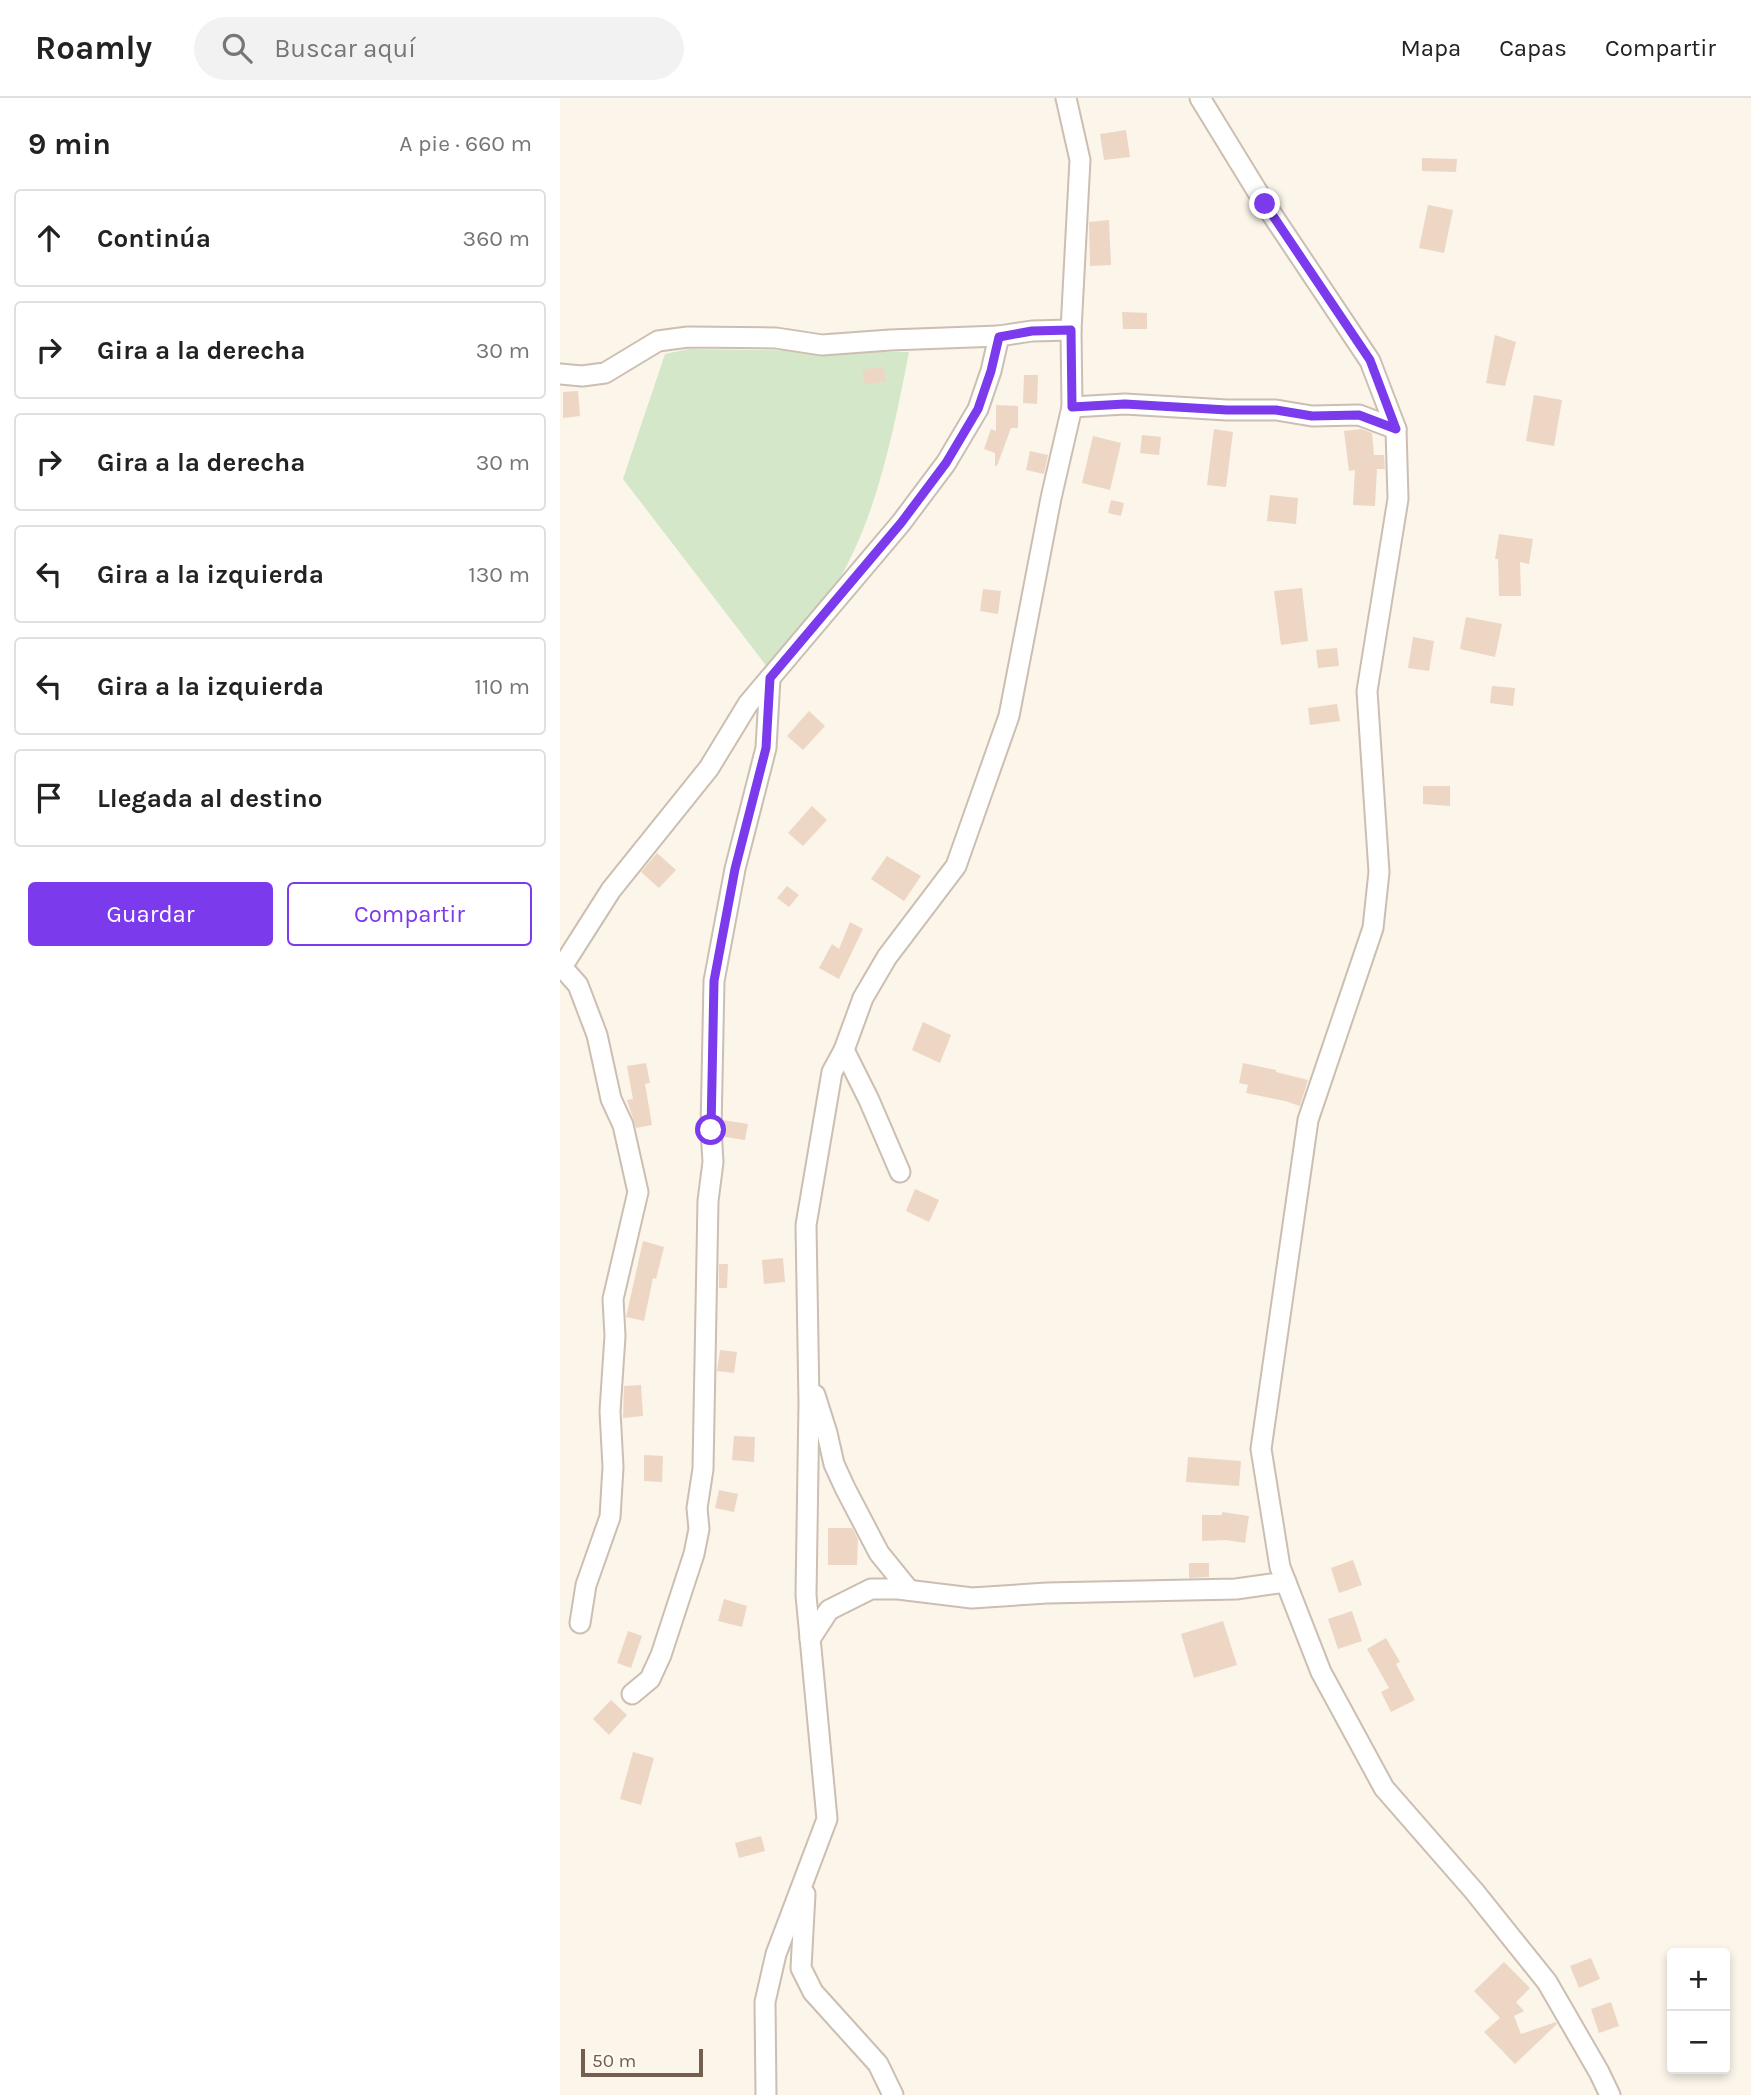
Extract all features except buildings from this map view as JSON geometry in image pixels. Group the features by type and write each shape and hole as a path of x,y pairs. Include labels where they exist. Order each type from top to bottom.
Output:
{"street":[{"path":"766,2095 765,2002 776,1954 827,1819 806,1595 809,1377 806,1225 832,1072 844,1050 863,998 887,957 956,866 1009,716 1051,498 1072,407 1071,330 1080,160 1066,98"},
{"path":"1200,98 1265,204 1370,360 1396,429 1398,499 1367,691 1379,872 1373,928 1308,1120 1261,1450 1280,1567 1321,1672 1384,1788 1474,1891 1547,1982 1599,2072 1609,2095"},
{"path":"560,374 582,376 605,373 658,341 688,337 776,338 822,345 999,337 1032,331 1071,330"},
{"path":"580,1623 594,1559 610,1517 613,1466 610,1411 615,1336 613,1299 638,1192 624,1125 611,1099 597,1035 578,985 561,967 611,890 709,768 748,704 901,523 946,463 978,409 999,337"},
{"path":"1072,407 1125,404 1276,410 1312,416 1359,415 1396,429"},
{"path":"632,1694 650,1679 661,1655 694,1554 699,1529 697,1508 703,1469 708,1201 713,1162 711,1118 714,981 735,869 766,748 770,678"},
{"path":"844,1050 900,1172"},
{"path":"809,1377 834,1464 879,1553 909,1590"},
{"path":"810,1639 829,1611 871,1589 984,1597 1047,1593 1236,1590 1286,1582"},
{"path":"807,1872 801,1968 813,1992 878,2064 893,2095"}],"green space":[{"path":"689,349 909,352 882,475 861,534 827,600 768,668 623,479 665,354"}],"route":[{"path":"711,1130 714,981 735,869 766,748 770,678 901,523 946,463 978,409 999,337 1032,331 1071,330 1072,407 1125,404 1276,410 1312,416 1359,415 1396,429 1370,360 1265,204"}]}
